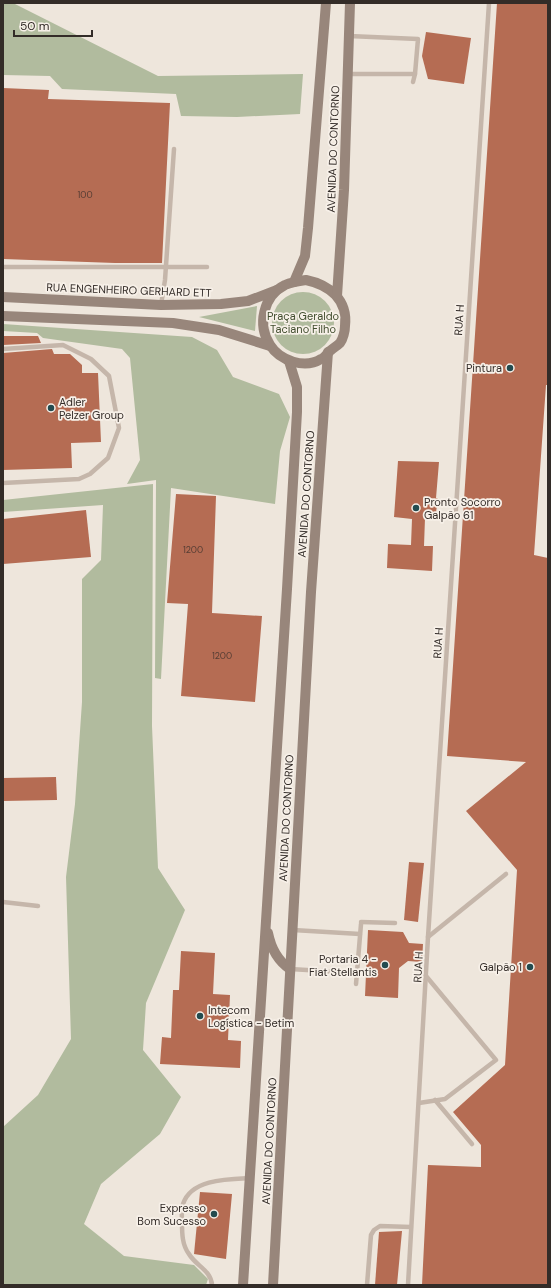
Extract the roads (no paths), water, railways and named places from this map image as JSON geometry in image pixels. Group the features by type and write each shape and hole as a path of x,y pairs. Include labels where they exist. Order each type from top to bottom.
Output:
{"street":[{"name":"AVENIDA DO CONTORNO","path":"294,282 305,256 326,3"},
{"name":"AVENIDA DO CONTORNO","path":"337,296 344,190 350,3"},
{"path":"306,280 318,283 328,288 337,296 343,307 346,319 345,332 340,343 328,352 323,359 312,363 289,361 279,355 270,346 265,336 262,323 264,311 269,300 277,290 294,282 306,280"},
{"name":"RUA ENGENHEIRO GERHARD ETT","path":"3,297 161,305 221,304 248,301 277,290"},
{"path":"3,316 173,323 219,330 270,346"},
{"name":"AVENIDA DO CONTORNO","path":"273,1285 310,600 328,352"},
{"name":"AVENIDA DO CONTORNO","path":"243,1285 297,412 297,387 289,361"},
{"path":"266,924 270,942 276,955 282,963 290,969"}],"lane":[{"name":"RUA H","path":"408,1285 428,937 489,3"},
{"path":"349,36 418,39 413,82"},
{"path":"348,74 415,74"},
{"path":"161,305 166,268 174,149"},
{"path":"3,267 207,267"},
{"path":"3,349 63,345 91,359 109,376 119,428 108,458 90,474 79,479 3,483"},
{"path":"428,937 506,874"},
{"path":"3,902 38,906"},
{"path":"356,984 361,923 395,922"},
{"path":"292,930 360,934"},
{"path":"290,969 357,973"},
{"path":"419,1103 445,1099 496,1060 426,976"},
{"path":"435,1100 472,1144"},
{"path":"212,1285 212,1280 208,1274 188,1254 182,1237 183,1204 190,1192 198,1186 227,1179 250,1178"},
{"path":"367,1285 371,1235 374,1230 380,1226 412,1227"}],"place":[{"name":"Pintura","path":"510,368"},
{"name":"Adler Pelzer Group","path":"51,408"},
{"name":"Pronto Socorro Galpão 61","path":"416,508"},
{"name":"Portaria 4 - Fiat Stellantis","path":"385,965"},
{"name":"Galpão 1","path":"530,967"},
{"name":"Intecom Logística - Betim","path":"200,1016"},
{"name":"Expresso Bom Sucesso","path":"214,1214"}],"park label":[{"name":"Praça Geraldo Taciano Filho","path":"303,322"}]}
